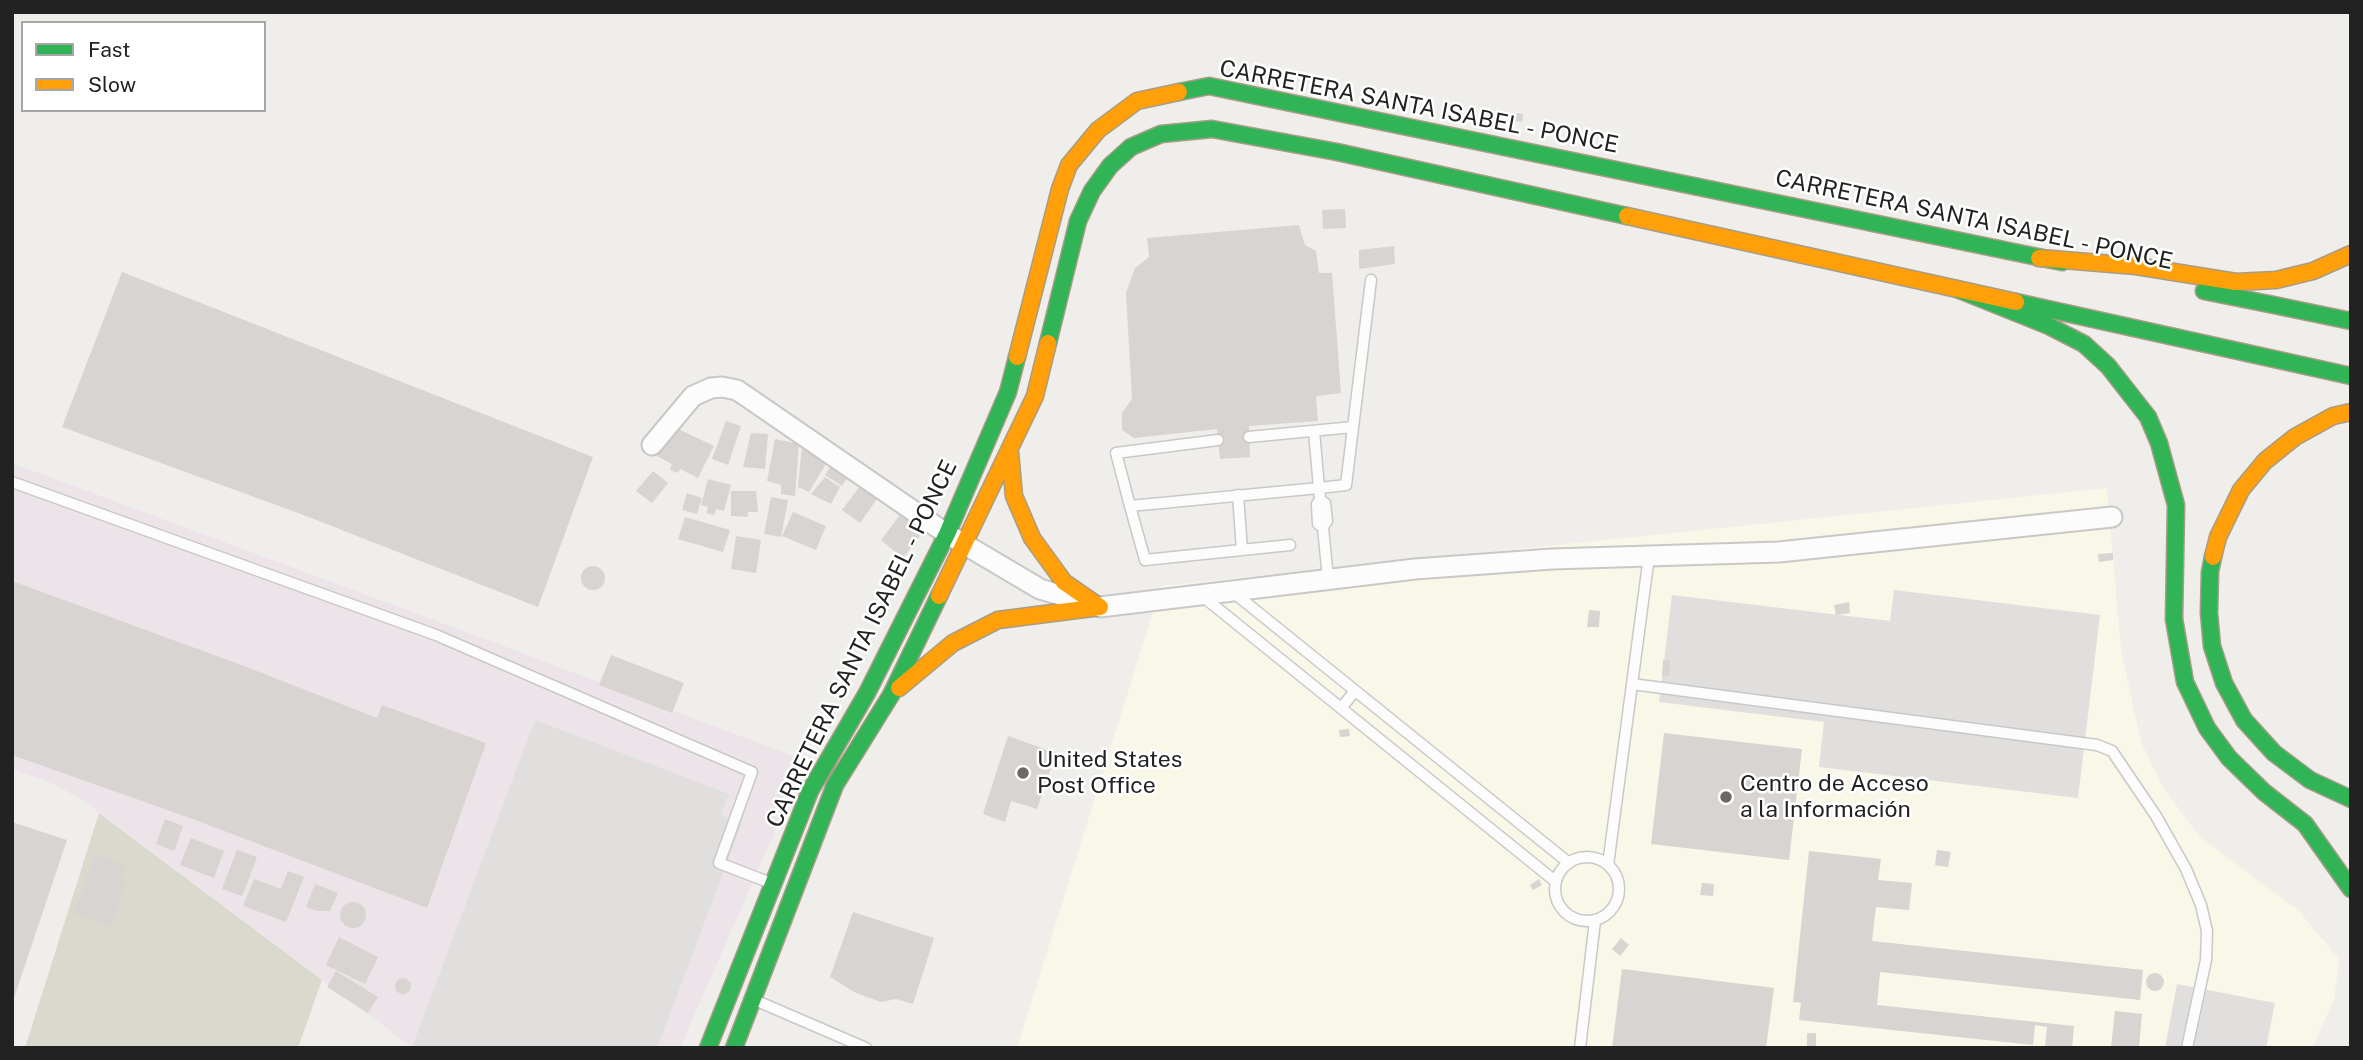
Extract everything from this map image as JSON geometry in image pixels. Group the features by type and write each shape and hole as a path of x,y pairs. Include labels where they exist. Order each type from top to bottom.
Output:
{"main road":[{"name":"CARRETERA SANTA ISABEL - PONCE","path":"708,1048 810,791 867,693 947,534 1008,392 1069,164 1098,130 1137,101 1209,86 2351,321"},
{"name":"CARRETERA SANTA ISABEL - PONCE","path":"734,1048 835,785 891,695 1035,396 1078,221 1092,191 1110,166 1131,147 1161,134 1212,129 1324,150 2351,376"},
{"path":"2039,258 2136,266 2236,282 2276,280 2313,271 2351,254"},
{"path":"1957,289 2049,326 2084,344 2108,366 2148,417 2160,443 2176,505 2174,619 2185,682 2207,728 2229,758 2264,792 2305,824 2351,889"},
{"path":"2351,412 2333,416 2295,437 2265,461 2241,490 2218,537 2210,572 2209,613 2212,646 2224,683 2244,720 2274,753 2310,780 2351,799"},
{"path":"1009,450 1014,496 1032,538 1064,582 1100,607"},
{"path":"891,695 953,643 998,620 1100,607"}],"street":[{"path":"652,445 693,396 711,388 732,388 947,534 1040,589 1100,607 1328,579 1470,565 1779,552 2112,517"}],"lane":[{"path":"1130,506 1346,485 1371,279"},
{"path":"1249,437 1353,427"},
{"path":"1314,431 1320,500 1325,503 1327,522 1323,527 1328,579"},
{"path":"1218,440 1116,453 1145,560 1290,545"},
{"path":"12,482 436,635 752,772 719,863 773,884"},
{"path":"1238,495 1242,550"},
{"path":"1608,865 1649,556"},
{"path":"1232,591 1569,863"},
{"path":"1201,595 1555,881"},
{"path":"1632,684 2097,745 2112,751 2156,816 2186,869 2201,905 2207,931 2206,960 2187,1048"},
{"path":"1340,708 1355,691"},
{"path":"1587,857 1599,859 1608,865 1619,885 1619,896 1606,916 1583,922 1571,918 1560,909 1554,896 1555,881 1561,868 1573,860 1587,857"},
{"path":"1580,1048 1595,921"},
{"path":"732,990 866,1048"}],"shaded area":[{"path":"12,463 806,761 680,1048 413,1048 85,802 56,785 12,769"},
{"path":"2107,488 2121,650 2141,742 2164,789 2199,836 2298,910 2339,959 2334,1000 2312,1048 1017,1048 1161,586"},
{"path":"1894,590 2100,615 2078,798 1819,767 1824,722 1659,702 1672,595 1890,621"},
{"path":"535,720 729,794 721,815 742,823 657,1048 413,1048 412,1047"},
{"path":"99,813 322,980 298,1048 25,1048"},
{"path":"2177,984 2275,1003 2266,1048 2165,1048"}],"building":[{"path":"1516,113 1523,114 1522,122 1515,121"},
{"path":"1345,209 1346,228 1323,229 1322,210"},
{"path":"1299,225 1305,245 1316,251 1319,273 1332,273 1341,393 1316,396 1318,421 1249,426 1250,457 1220,459 1217,429 1134,438 1122,430 1122,413 1132,399 1126,293 1135,268 1149,257 1147,238"},
{"path":"1394,246 1395,264 1359,269 1359,250"},
{"path":"122,272 593,457 538,607 301,514 62,427"},
{"path":"726,421 741,426 728,465 712,459"},
{"path":"672,426 714,446 698,478 680,469 678,473 670,470 672,464 657,456"},
{"path":"751,433 768,434 765,469 743,467"},
{"path":"775,439 799,444 795,496 781,494 781,485 767,481"},
{"path":"802,444 827,462 809,492 798,487"},
{"path":"833,463 849,475 842,486 825,475"},
{"path":"653,471 668,483 652,503 636,491"},
{"path":"825,477 840,487 831,504 811,494"},
{"path":"708,479 731,485 724,511 716,509 714,515 706,513 708,507 701,505"},
{"path":"860,486 877,499 860,523 842,510"},
{"path":"731,491 756,491 758,512 748,512 748,517 731,516"},
{"path":"687,493 702,498 697,514 682,510"},
{"path":"771,497 788,500 781,537 764,534"},
{"path":"793,512 826,526 816,550 782,536"},
{"path":"900,515 923,532 903,558 881,540"},
{"path":"685,517 730,530 723,552 678,539"},
{"path":"736,536 761,540 756,573 731,569"},
{"path":"2113,553 2113,560 2099,562 2098,554"},
{"path":"593,566 602,569 605,578 602,587 593,590 584,587 581,578 584,569"},
{"path":"12,581 377,718 382,705 486,743 427,908 190,818 12,755"},
{"path":"1849,602 1850,613 1836,615 1834,605"},
{"path":"1589,610 1600,611 1599,627 1587,627"},
{"path":"611,655 684,683 672,713 599,685"},
{"path":"1663,660 1670,660 1669,676 1662,676"},
{"path":"1349,729 1350,736 1340,737 1339,730"},
{"name":"Centro de Acceso a la Información","path":"1664,733 1802,749 1789,860 1651,844"},
{"name":"United States Post Office","path":"1008,736 1056,753 1037,809 1011,801 1005,822 983,814"},
{"path":"165,819 183,826 174,851 156,844"},
{"path":"12,822 67,840 13,1001 12,1001"},
{"path":"191,838 224,851 214,878 180,865"},
{"path":"237,850 257,857 242,896 222,889"},
{"path":"1937,850 1951,852 1948,867 1935,865"},
{"path":"1809,851 1881,859 1878,880 1912,883 1909,910 1876,907 1872,941 2143,970 2140,1000 1880,972 1877,1005 2074,1026 2072,1048 2045,1048 2047,1027 2035,1025 2033,1045 1799,1020 1801,1003 1793,1002"},
{"path":"95,854 125,865 120,881 126,884 112,926 74,913"},
{"path":"288,871 304,877 286,922 243,906 254,879 281,889"},
{"path":"1539,879 1542,885 1533,890 1530,885"},
{"path":"1702,883 1714,884 1713,896 1700,895"},
{"path":"315,884 338,893 330,911 317,911 306,907"},
{"path":"353,902 362,906 366,915 362,924 353,928 344,924 340,915 344,906"},
{"path":"853,912 934,938 913,1004 896,999 881,1002 856,993 830,977"},
{"path":"339,937 378,957 365,984 326,965"},
{"path":"1621,938 1629,945 1620,956 1612,949"},
{"path":"1622,969 1774,988 1766,1048 1612,1048"},
{"path":"336,971 378,997 368,1013 327,987"},
{"path":"2151,973 2159,973 2164,982 2162,989 2151,991 2146,986 2146,978"},
{"path":"403,978 411,986 403,994 395,986"},
{"path":"2115,1011 2142,1014 2139,1048 2111,1048"},
{"path":"1807,1033 1816,1033 1816,1048 1807,1048"}],"traffic: fast":[{"path":"1179,92 1209,86 2062,262"},
{"path":"1048,343 1078,221 1092,191 1110,166 1131,147 1161,134 1212,129 1337,152 1627,216"},
{"path":"1957,289 2049,326 2084,344 2108,366 2148,417 2159,443 2176,505 2174,619 2185,682 2207,728 2229,758 2264,792 2305,824 2351,889"},
{"path":"2204,291 2269,304"},
{"path":"2016,302 2351,376"},
{"path":"2269,304 2351,321"},
{"path":"708,1048 810,791 867,693 947,534 1008,392 1017,357"},
{"path":"2213,557 2209,613 2212,646 2224,683 2244,720 2274,753 2310,780 2351,799"},
{"path":"734,1048 835,785 891,695 939,596"}],"traffic: slow":[{"path":"1017,357 1060,189 1069,165 1098,130 1137,101 1179,92"},
{"path":"1627,216 2016,302"},
{"path":"2039,258 2136,266 2236,282 2276,280 2313,271 2351,254"},
{"path":"939,596 1035,396 1048,343"},
{"path":"2213,557 2218,537 2241,490 2265,461 2295,437 2333,416 2351,412"},
{"path":"1010,452 1014,496 1032,538 1064,582 1100,607"},
{"path":"899,688 953,643 998,620 1100,607"}],"place":[{"name":"United States Post Office","path":"1023,773"},
{"name":"Centro de Acceso a la Información","path":"1726,797"}]}
